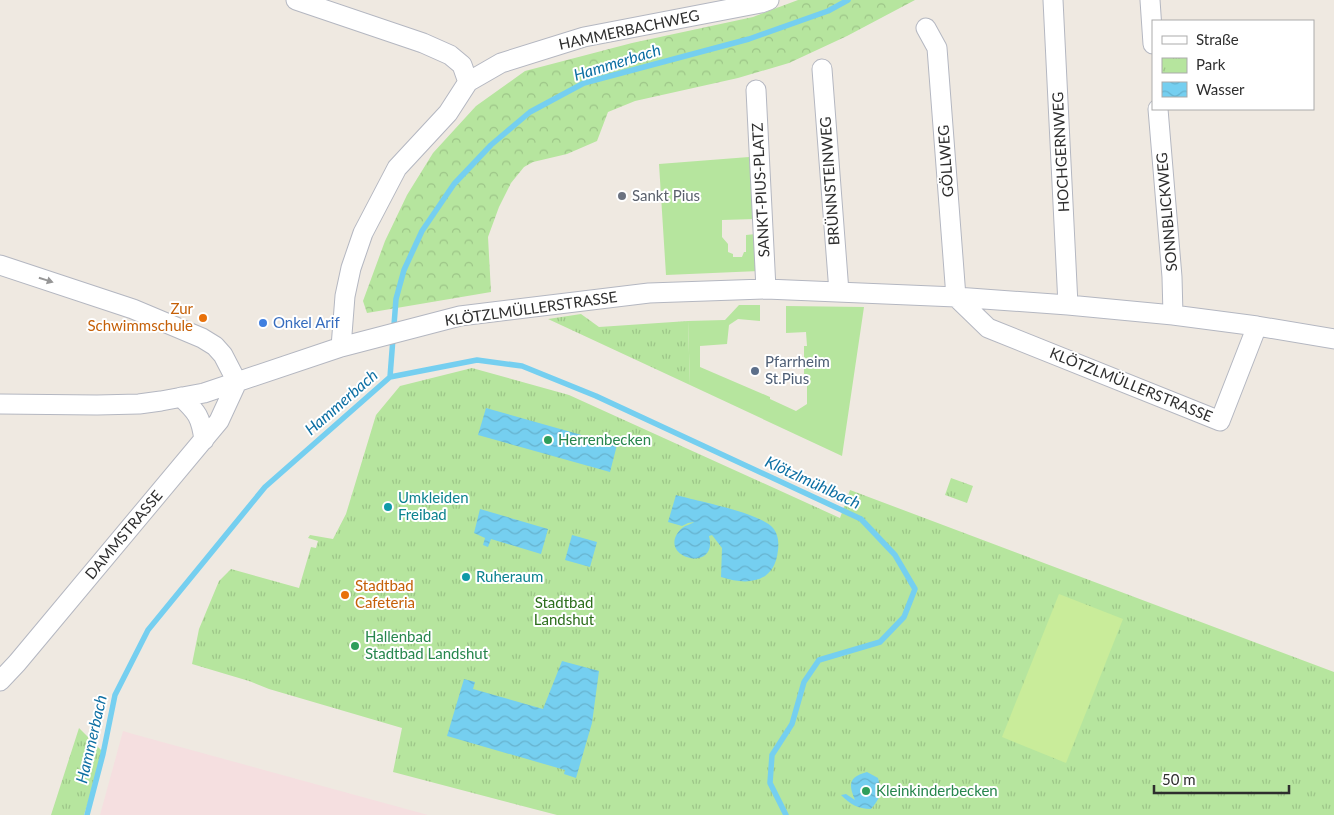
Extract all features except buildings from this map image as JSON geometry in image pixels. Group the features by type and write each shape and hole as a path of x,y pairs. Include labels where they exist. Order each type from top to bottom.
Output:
{"street":[{"path":"296,0 423,43 450,55 462,65 468,82"},
{"name":"HAMMERBACHWEG","path":"341,347 344,296 363,233 397,168 448,113 468,82 501,63 584,37 769,0"},
{"name":"HOCHGERNWEG","path":"1054,0 1068,305"},
{"path":"1150,0 1152,29"},
{"name":"GÖLLWEG","path":"926,28 937,48 956,297"},
{"name":"BRÜNNSTEINWEG","path":"822,69 839,292"},
{"name":"SANKT-PIUS-PLATZ","path":"756,90 766,289"},
{"name":"SONNBLICKWEG","path":"1158,110 1172,277 1173,315"},
{"path":"0,265 134,309 202,338 215,346 223,355 237,382"},
{"name":"KLÖTZLMÜLLERSTRASSE","path":"0,404 139,404 181,397 204,393 341,347 460,316 545,304 649,293 766,289 956,297 1173,315 1257,326 1334,339"},
{"name":"KLÖTZLMÜLLERSTRASSE","path":"956,297 988,328 1220,421 1257,326"},
{"name":"DAMMSTRASSE","path":"0,681 204,440 219,421 237,382"},
{"path":"181,397 196,412 204,440"}],"shaded area":[{"path":"123,731 133,734 428,815 100,815"}],"green space":[{"path":"798,0 915,0 847,36 789,63 738,78 635,101 608,112 597,141 567,154 533,162 524,167 511,183 499,207 488,237 491,292 367,313 363,301 385,241 407,195 433,153 476,106 525,71 632,43 753,17"},
{"path":"749,157 755,219 722,220 722,237 728,244 728,252 733,254 733,257 742,257 744,252 746,252 746,235 756,234 759,271 666,275 659,164"},
{"path":"739,305 760,305 760,321 738,319 729,325 727,344 700,346 700,367 770,397 770,399 796,411 807,404 807,374 804,374 804,346 807,346 806,332 786,333 786,306 864,307 842,456 690,385 688,321 725,320"},
{"path":"581,314 599,327 688,321 690,385 548,319"},
{"name":"Stadtbad Landshut","path":"472,368 569,395 840,518 850,490 1334,672 1334,815 557,815 393,772 402,728 192,664 199,629 219,581 231,569 299,588 311,547 316,548 318,541 308,538 310,535 333,539 346,514 376,415 400,386"},
{"path":"951,478 973,486 967,503 945,495"},
{"path":"1059,594 1123,619 1066,763 1002,737"},
{"path":"79,728 104,753 84,815 51,815"}],"water":[{"name":"Herrenbecken","path":"486,408 617,445 610,472 478,435"},
{"path":"676,495 756,517 773,528 777,535 778,550 772,569 759,579 750,581 731,580 721,577 722,548 712,535 709,536 710,548 705,555 689,558 681,554 675,547 675,539 681,529 694,522 682,526 668,522"},
{"path":"480,509 548,529 541,554 491,539 488,547 483,545 485,538 474,533"},
{"path":"572,535 597,542 590,567 565,560"},
{"path":"562,661 599,671 592,723 576,778 564,774 565,770 447,736 464,679 475,682 473,689 543,709"},
{"name":"Kleinkinderbecken","path":"867,772 878,778 880,787 879,798 871,809 854,805 841,795 846,794 855,800 851,790 853,779"}],"waterway":[{"name":"Hammerbach","path":"87,815 103,754 115,695 148,630 265,487 390,377 396,299 404,270 422,231 454,184 491,145 530,112 584,83 749,39 828,11 848,0"},
{"name":"Klötzlmühlbach","path":"390,377 477,360 522,366 596,396 861,519 895,555 915,589 904,617 880,642 819,660 804,682 792,724 772,755 770,783 786,815"}],"place":[{"name":"Sankt Pius","path":"622,196"},
{"name":"Zur Schwimmschule","path":"203,318"},
{"name":"Onkel Arif","path":"263,323"},
{"name":"Pfarrheim St.Pius","path":"755,371"},
{"name":"Herrenbecken","path":"548,440"},
{"name":"Umkleiden Freibad","path":"388,507"},
{"name":"Ruheraum","path":"466,577"},
{"name":"Stadtbad Cafeteria","path":"345,595"},
{"name":"Hallenbad Stadtbad Landshut","path":"355,646"},
{"name":"Kleinkinderbecken","path":"866,791"}]}
